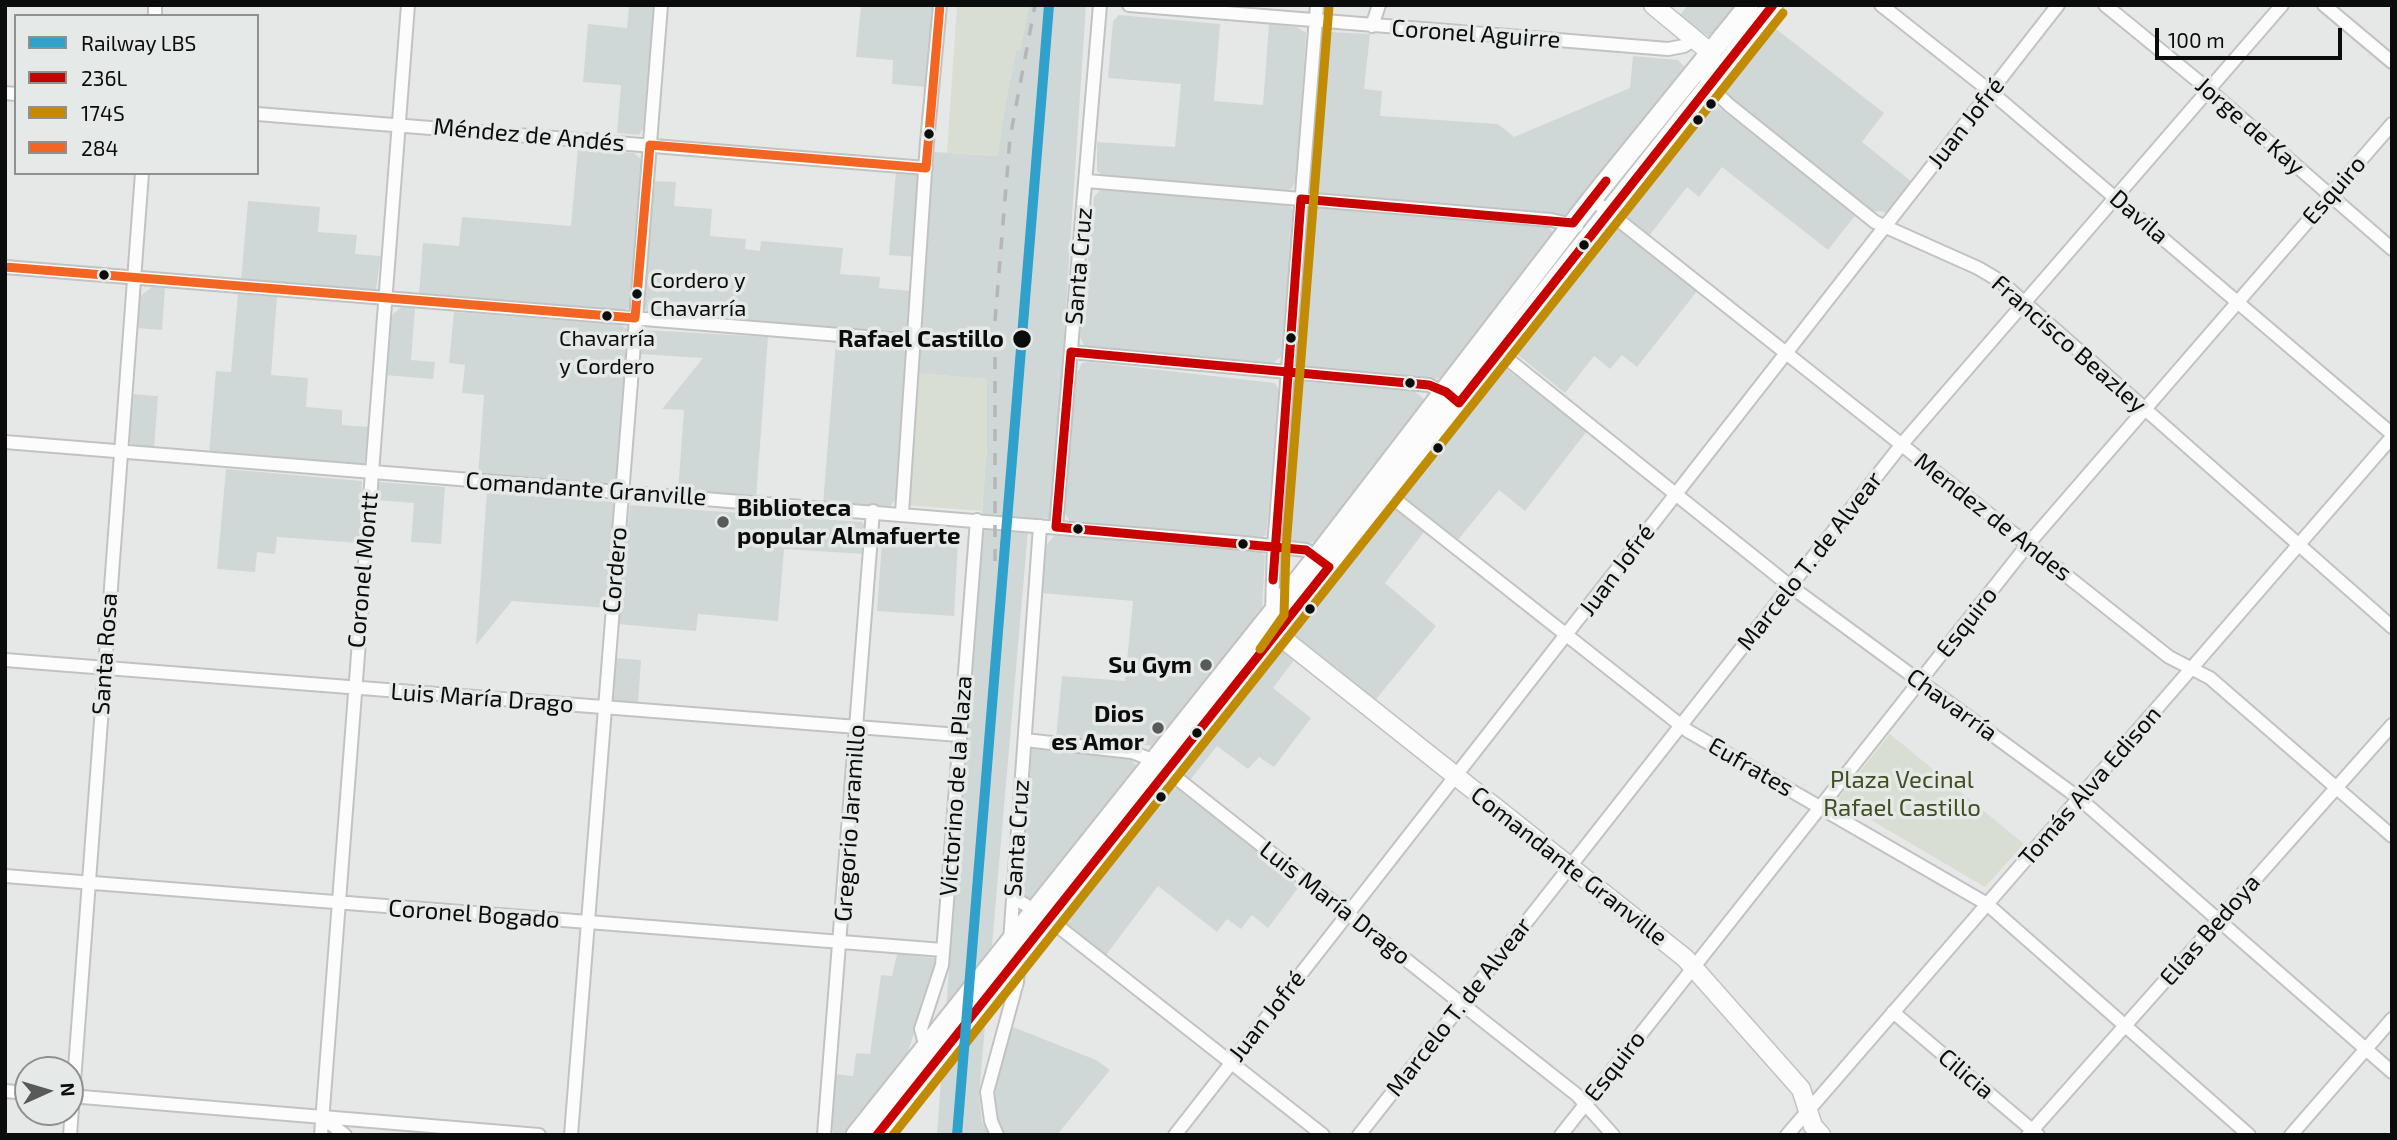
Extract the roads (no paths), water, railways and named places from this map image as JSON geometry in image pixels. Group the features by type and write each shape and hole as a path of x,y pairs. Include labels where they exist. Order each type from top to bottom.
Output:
{"main road":[{"path":"877,1135 1019,959 1043,916 1161,766 1272,613 1388,494 1573,223 1749,5"},
{"path":"1161,766 1277,634 1323,562 1452,398 1500,353 1773,5"},
{"path":"856,1135 1010,940 1043,916"}],"street":[{"name":"Coronel Montt","path":"321,1135 353,689 408,5"},
{"name":"Cordero","path":"571,1135 603,706 661,5"},
{"path":"902,513 940,5"},
{"name":"Santa Cruz","path":"1056,527 1100,5"},
{"name":"Coronel Aguirre","path":"1129,5 1668,49 1684,46 1694,39"},
{"path":"1272,613 1274,546 1317,5"},
{"path":"1372,26 1379,5"},
{"path":"1653,5 1712,53 1709,86"},
{"name":"Davila","path":"1881,5 1991,92 2116,197 2392,436"},
{"name":"Juan Jofré","path":"1175,1135 2058,5"},
{"name":"Jorge de Kay","path":"2105,5 2209,90 2392,249"},
{"name":"Marcelo T. de Alvear","path":"1359,1135 1902,444 2282,5"},
{"path":"2324,5 2392,62"},
{"name":"Francisco Beazley","path":"1709,86 1729,106 1883,227 1990,274 2392,627"},
{"name":"Méndez de Andés","path":"259,114 926,168"},
{"name":"Esquiro","path":"1561,1135 2029,543 2392,124"},
{"name":"Santa Rosa","path":"74,1056 142,175"},
{"path":"1087,181 1573,223 1590,237"},
{"name":"Mendez de Andes","path":"1592,199 2029,543 2169,657 2210,678 2392,836"},
{"path":"5,267 914,341"},
{"path":"1072,352 1429,385 1452,398"},
{"name":"Chavarría","path":"1500,353 1790,586 2080,799 2392,1072"},
{"name":"Tomás Alva Edison","path":"1787,1135 2392,436"},
{"name":"Comandante Granville","path":"5,442 902,513 1274,546 1306,550 1323,562"},
{"name":"Eufrates","path":"1388,494 1681,725 1987,904 2249,1135"},
{"name":"Gregorio Jaramillo","path":"824,1135 873,511"},
{"name":"Victorino de la Plaza","path":"926,1048 921,1029 942,965 977,520"},
{"name":"Santa Cruz","path":"1010,940 1040,526"},
{"name":"Comandante Granville","path":"1277,634 1693,967 1801,1089 1813,1126 1821,1135"},
{"name":"Luis María Drago","path":"5,660 959,735"},
{"name":"Elías Bedoya","path":"2033,1133 2392,725"},
{"name":"Luis María Drago","path":"1025,740 1132,752 1161,766 1586,1103 1613,1135"},
{"name":"Coronel Bogado","path":"5,876 943,950"},
{"path":"1013,897 1043,916 1323,1135"},
{"path":"997,1135 991,1121 987,1092 1017,982 1019,959"},
{"name":"Cilicia","path":"1893,1013 2033,1133"},
{"path":"2291,1135 2392,1019"},
{"path":"84,1097 322,1117 383,1129 539,1135"},
{"path":"322,1117 345,1135"}],"railway":[{"path":"995,561 995,321 1010,138 1035,5"}],"rail line":[{"name":"LBS","path":"957,1135 1049,5"}],"place":[{"name":"Cordero y Chavarría","path":"637,294"},
{"name":"Chavarría y Cordero","path":"607,316"},
{"name":"Rafael Castillo","path":"1022,339"},
{"name":"Biblioteca popular Almafuerte","path":"723,522"},
{"name":"Su Gym","path":"1206,665"},
{"name":"Dios es Amor","path":"1158,728"}],"park label":[{"name":"Plaza Vecinal Rafael Castillo","path":"1902,794"}]}
